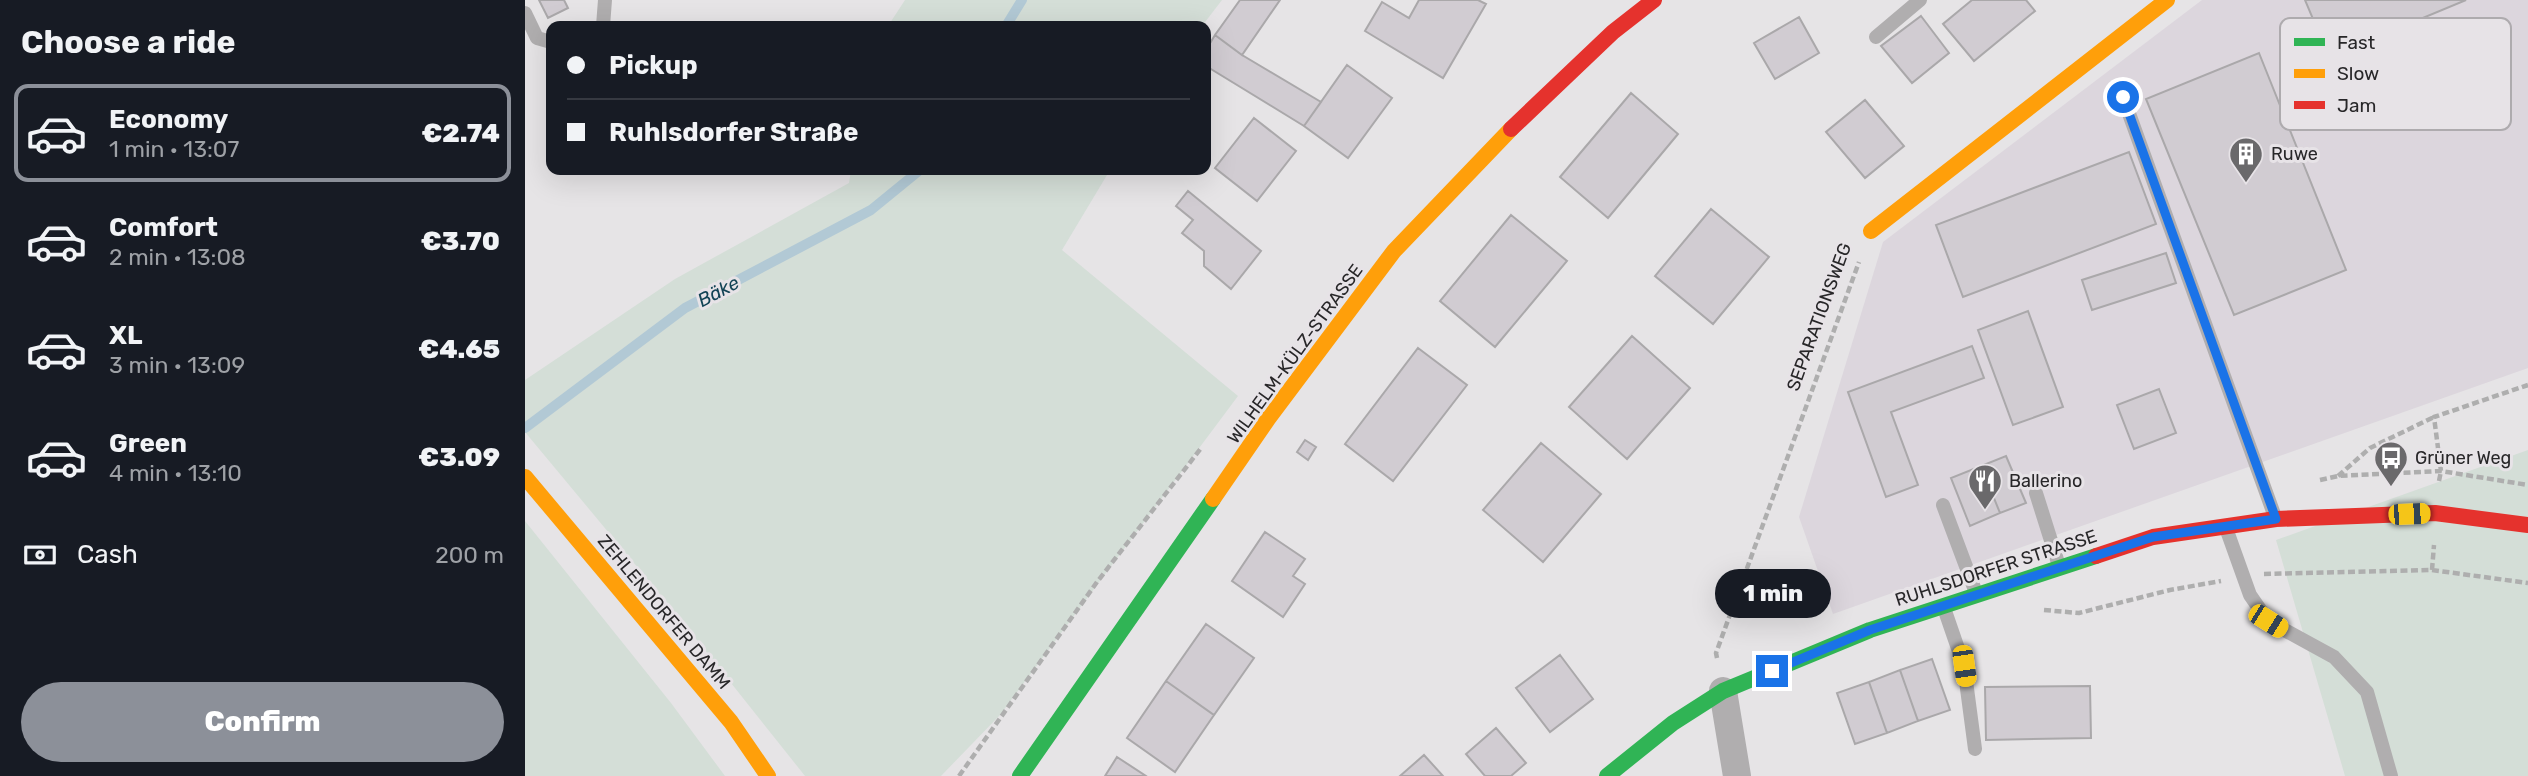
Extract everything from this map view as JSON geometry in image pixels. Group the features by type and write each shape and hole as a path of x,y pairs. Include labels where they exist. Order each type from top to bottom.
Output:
{"main road":[{"name":"SEPARATIONSWEG","path":"1871,231 2167,0"},
{"name":"WILHELM-KÜLZ-STRASSE","path":"1020,776 1268,419 1394,251 1490,149 1613,32 1650,1"},
{"name":"ZEHLENDORFER DAMM","path":"525,477 731,722 768,776"},
{"name":"RUHLSDORFER STRASSE","path":"1607,776 1673,723 1723,691 1870,630 2153,537 2276,519 2435,513 2528,525"}],"street":[{"path":"1723,691 1737,776"}],"lane":[{"path":"603,21 605,0"},
{"path":"1876,37 1920,0"},
{"path":"525,13 537,37 546,40"},
{"path":"2123,97 2276,519"},
{"path":"2036,493 2059,568"},
{"path":"1943,505 1977,595"},
{"path":"2225,526 2250,595 2268,621 2334,657 2367,692 2391,776"},
{"path":"1944,606 1964,666 1975,749"}],"path":[{"name":"SEPARATIONSWEG","path":"1723,691 1716,653 1871,231"},
{"path":"2338,476 2370,448 2434,417 2528,385"},
{"path":"2434,417 2441,471 2435,513"},
{"path":"960,776 1097,582 1207,441"},
{"path":"2041,610 2079,613 2170,590 2269,573 2432,570 2528,583"}],"shaded area":[{"path":"905,0 1222,0 1206,21 891,21"},
{"path":"2202,0 2528,0 2528,368 1833,614 1799,517 1883,242"},
{"path":"850,175 1107,175 1062,250 1238,396 1000,715 941,776 805,776 673,610 525,432 525,380 675,279 849,183"},
{"path":"2528,450 2528,776 2345,776 2276,540"},
{"path":"525,521 671,703 725,776 525,776"}],"building":[{"path":"539,0 564,0 568,8 548,18"},
{"path":"1240,0 1280,0 1242,55 1215,35"},
{"path":"1419,0 1478,0 1486,4 1443,78 1365,31 1382,2 1409,18"},
{"path":"1972,0 2026,0 2035,11 1974,61 1943,24"},
{"path":"2305,0 2466,0 2423,18 2313,18"},
{"path":"1921,16 1949,53 1912,83 1881,46"},
{"path":"1799,17 1819,53 1775,79 1754,43"},
{"path":"1215,35 1242,55 1321,102 1304,126 1211,69 1211,42"},
{"name":"Ruwe","path":"2259,53 2280,105 2280,130 2290,130 2346,270 2234,315 2146,99"},
{"path":"1347,65 1392,98 1348,158 1304,126"},
{"path":"1631,93 1678,134 1608,218 1560,177"},
{"path":"1865,100 1904,146 1865,178 1826,132"},
{"path":"1254,118 1296,151 1257,201 1215,168"},
{"path":"2129,152 2156,224 1963,297 1936,225"},
{"path":"1188,191 1261,251 1231,289 1204,266 1204,251 1182,233 1193,220 1176,206"},
{"path":"1711,209 1769,257 1713,324 1655,276"},
{"path":"1511,215 1567,261 1495,347 1440,301"},
{"path":"2166,253 2176,283 2092,310 2082,280"},
{"path":"2028,311 2063,407 2013,425 1978,330"},
{"path":"1632,336 1690,388 1627,459 1569,407"},
{"path":"1972,346 1984,378 1891,412 1918,485 1886,497 1848,392"},
{"path":"1418,348 1467,385 1393,481 1345,444"},
{"path":"2159,389 2176,433 2134,449 2117,405"},
{"path":"1305,440 1316,447 1308,460 1297,452"},
{"path":"1541,443 1601,494 1543,562 1483,510"},
{"path":"2006,456 2026,503 2000,513 1981,466"},
{"path":"1981,466 2000,513 1970,526 1951,478"},
{"path":"1265,532 1305,559 1293,576 1305,584 1283,617 1232,581"},
{"path":"1206,624 1254,658 1214,715 1166,681"},
{"path":"1560,655 1593,699 1550,732 1516,688"},
{"path":"1932,659 1950,710 1918,721 1900,670"},
{"path":"1900,670 1918,721 1887,733 1869,682"},
{"path":"1166,681 1214,715 1175,772 1127,738"},
{"path":"1869,682 1887,733 1855,744 1837,693"},
{"path":"2090,686 2091,738 1986,740 1985,687"},
{"path":"1496,728 1526,763 1511,776 1485,776 1466,754"},
{"path":"1424,755 1443,776 1400,776"},
{"path":"1117,757 1146,776 1105,776"}],"waterway":[{"name":"Bäke","path":"1009,21 1022,0"},
{"name":"Bäke","path":"525,428 685,308 871,210 914,175"}],"traffic: fast":[{"path":"1020,776 1213,499"},
{"path":"1607,776 1673,723 1723,691 1870,630 2096,556"}],"traffic: slow":[{"path":"1871,231 2167,0"},
{"path":"1213,499 1268,419 1394,251 1511,129"},
{"path":"525,477 731,722 768,776"}],"traffic: jam":[{"path":"1511,129 1613,32 1654,0"},
{"path":"2096,556 2153,537 2276,519 2435,513 2528,525"}],"place":[{"name":"Ruwe","path":"2246,184"},
{"name":"Grüner Weg","path":"2391,488"},
{"name":"Ballerino","path":"1985,511"}],"route":[{"path":"1772,671 1870,630 2153,537 2276,519 2123,97"}]}
